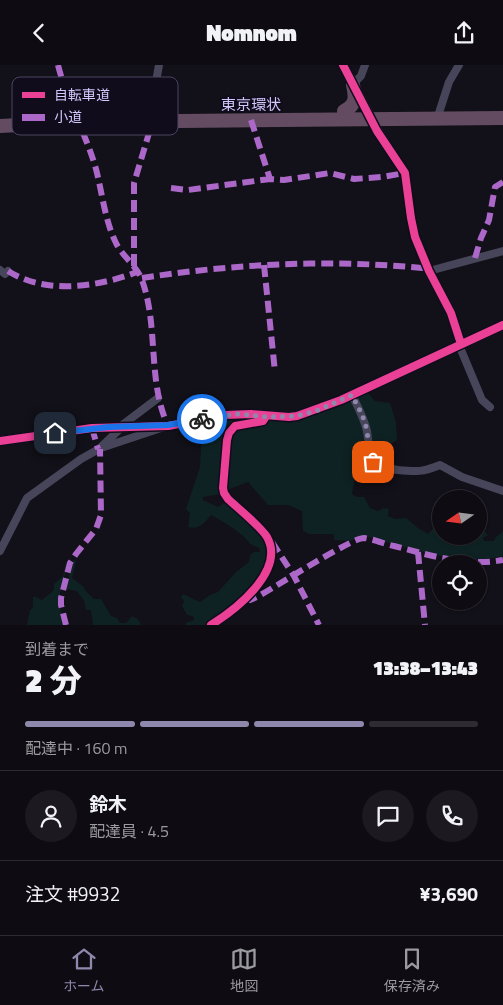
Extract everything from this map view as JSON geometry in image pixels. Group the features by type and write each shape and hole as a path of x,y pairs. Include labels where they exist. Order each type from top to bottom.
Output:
{"highway":[{"path":"344,111 354,104 356,99 353,84"},
{"name":"東京環状","path":"438,115 503,110"},
{"name":"東京環状","path":"178,116 344,111 370,115"},
{"name":"東京環状","path":"178,117 438,115 503,118"}],"street":[{"path":"343,65 377,131 404,173 412,227 429,271 451,313 460,344 482,400 490,407"},
{"path":"353,84 360,76 364,65"},
{"path":"438,115 449,82 459,65"},
{"path":"429,271 503,251"},
{"path":"0,441 92,428 168,425 226,415 297,416 316,411 503,325"},
{"path":"352,395 363,418 367,433 368,454 373,462 382,467 416,473 440,465 462,477 503,491"},
{"path":"98,449 122,426 158,398"},
{"path":"211,625 245,599 269,566 271,550 267,537 228,499 223,488 229,433 235,425 263,421 267,416"},
{"path":"0,551 27,498 98,449 168,425"}],"green space":[{"path":"367,392 375,401 390,403 396,422 397,440 377,453 358,460 352,494 357,497 364,497 370,508 378,511 384,508 389,509 388,516 395,519 406,518 428,534 432,530 432,545 488,545 488,541 494,541 503,531 503,556 487,559 487,555 436,555 369,537 357,538 351,541 334,540 334,534 309,534 303,531 302,511 288,505 268,505 248,482 227,490 221,471 220,494 203,497 203,500 218,507 227,501 261,533 270,551 262,575 240,601 207,625 185,625 187,622 193,621 194,618 187,615 182,606 184,601 181,597 183,594 200,602 218,592 236,572 249,562 250,555 254,552 260,552 259,548 250,544 239,532 211,515 199,527 188,527 190,513 186,509 200,467 202,428 209,428 216,419 222,418 238,422 293,421 307,418"},
{"path":"73,560 76,561 72,578 84,587 94,599 101,599 111,616 117,618 120,623 126,623 132,616 138,619 141,625 93,625 91,610 86,610 84,601 77,591 66,589"},
{"path":"66,562 68,564 60,594 60,607 64,625 27,625 30,610 33,608 33,597 42,600 54,590 54,584 63,576"}],"marked path":[{"path":"58,65 62,77"},
{"path":"251,120 270,179 284,180 330,173 354,179 405,173"},
{"path":"83,135 96,169 106,216 112,234 119,248 137,270 142,280 150,316 157,390 168,426"},
{"path":"134,266 134,183 148,135"},
{"path":"171,188 188,190 270,179"},
{"path":"475,258 489,220 495,187 503,182"},
{"path":"142,278 211,269 281,264 352,264 422,268 427,266"},
{"path":"264,265 275,372"},
{"path":"8,271 23,279 55,286 89,285 106,282 137,272"},
{"path":"92,428 98,449"},
{"path":"66,625 61,598 70,563 96,529 101,515 100,449"},
{"path":"245,599 250,600 257,597 329,554 356,540 364,538 448,559 475,562 503,560"},
{"path":"272,542 294,576 319,625"},
{"path":"418,552 425,625"}],"cycle path":[{"path":"343,65 377,131 405,173 415,237 429,271 451,313 461,344"},
{"path":"0,441 92,428 168,426 226,415 297,416 341,400 503,325"},
{"path":"211,625 244,600 264,576 270,563 271,550 267,537 228,499 223,488 229,433 235,426 263,421 265,418"}],"way so far":[{"path":"202,419 238,414 268,417 297,416 316,411 352,395 363,418 367,433 368,454 373,462"}],"route":[{"path":"55,433 92,428 168,425 202,419"}]}
